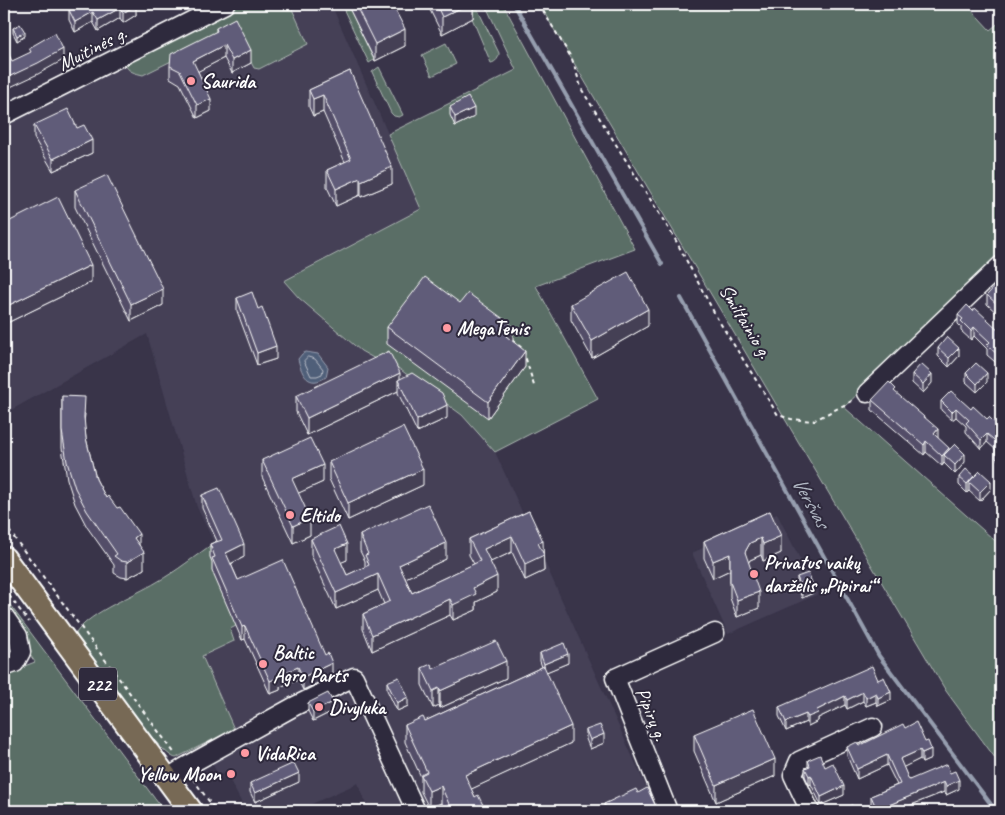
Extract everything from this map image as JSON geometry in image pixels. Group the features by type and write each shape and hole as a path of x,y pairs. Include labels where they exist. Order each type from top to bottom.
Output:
{"main road":[{"name":"222","path":"4,558 176,772 191,811"}],"street":[{"name":"Muitinės g.","path":"4,115 225,4"},
{"path":"867,393 1001,265"},
{"path":"4,616 18,636 21,652 15,662 4,667"},
{"name":"Pipirų g.","path":"668,811 615,678 715,634"},
{"path":"176,772 295,706 354,677 416,811"},
{"path":"810,811 793,775 799,761 873,727"}],"path":[{"name":"Smiltainio g.","path":"539,4 572,60 582,90 675,239 717,318 778,415 791,419 813,421 867,393"},
{"path":"508,338 524,349 535,389"},
{"path":"4,524 176,772 216,811"}],"shaded area":[{"path":"225,4 331,4 421,209 284,281 299,298 361,351 373,358 394,365 462,415 495,452 657,811 369,811 358,783 296,811 246,811 226,773 218,775 204,745 233,729 202,655 230,629 236,626 225,566 197,507 147,334 4,414 4,115"},
{"name":"Privatus vaikų darželis „Pipirai“","path":"777,514 818,594 728,634 692,553"}],"green space":[{"path":"239,4 300,4 292,9 308,44 259,69 254,68 235,31 143,75 132,72 126,67 127,61"},
{"path":"341,4 347,4 374,60 369,63"},
{"path":"466,4 475,4 499,53 497,59 491,63"},
{"path":"485,4 503,4 635,249 536,286 598,399 495,452 462,415 394,365 386,365 361,351 299,298 284,281 421,209 388,134 516,70"},
{"path":"539,4 966,4 990,30 1001,21 1001,258 844,407 1001,546 1001,766 946,691"},
{"path":"446,43 456,64 432,76 422,55"},
{"path":"379,67 403,115 399,117 391,113 372,72"},
{"path":"214,543 236,626 230,629 234,641 202,656 234,729 176,758 167,753 155,741 125,704 76,633 83,625 102,611 164,578"},
{"path":"4,597 164,811 4,811 4,674 35,662 4,618"}],"water":[{"path":"306,352 318,354 328,367 326,377 311,381 304,375 298,359"}],"building":[{"path":"80,4 136,5 123,13 120,8 98,20 93,12 75,22 69,10"},
{"path":"355,4 392,4 405,29 375,44"},
{"path":"436,4 469,4 442,17"},
{"path":"235,18 251,50 232,60 224,45 193,61 211,99 197,105 180,71 170,66 171,54 217,31 216,28"},
{"path":"20,24 25,32 17,36 13,28"},
{"path":"55,33 63,49 4,79 4,55 8,53 12,61 31,52 29,48"},
{"path":"350,71 392,167 361,181 360,178 336,189 327,170 351,159 323,95 313,99 309,90"},
{"path":"468,97 474,108 455,117 450,107"},
{"path":"68,109 77,128 84,125 92,140 53,159 34,125"},
{"path":"107,175 163,289 131,304 75,190"},
{"path":"58,197 91,265 7,306 4,300 4,224"},
{"path":"628,272 648,309 592,341 571,304"},
{"path":"425,277 460,303 468,293 513,326 506,336 525,351 488,402 387,327"},
{"path":"999,282 1001,284 1001,308 987,295"},
{"path":"252,292 258,309 262,307 276,346 257,353 237,298"},
{"path":"967,305 973,311 975,308 1001,332 1001,358 987,345 990,342 974,327 971,331 961,321 963,319 958,315"},
{"path":"947,337 959,348 949,358 938,348"},
{"path":"389,351 400,373 307,418 296,396"},
{"path":"976,363 987,373 977,384 966,373"},
{"path":"921,364 932,374 923,384 912,374"},
{"path":"412,373 442,393 447,405 417,420 398,380"},
{"path":"889,382 896,389 894,391 938,429 934,434 949,448 942,456 926,441 924,445 872,400"},
{"path":"951,391 971,409 973,406 987,419 989,417 1001,429 1001,455 996,449 1000,445 987,434 981,440 966,423 969,420 956,408 952,412 941,401"},
{"path":"62,396 85,397 86,438 96,479 106,498 108,496 117,508 120,507 139,534 134,538 144,552 127,562 121,561 114,556 117,554 87,511 75,488 67,462 62,431"},
{"path":"403,427 423,469 348,503 329,462"},
{"path":"310,438 323,465 292,479 310,518 293,526 262,460"},
{"path":"955,444 965,454 955,465 944,455"},
{"path":"966,469 974,476 967,484 959,477"},
{"path":"980,471 991,481 980,492 969,482"},
{"path":"219,488 244,544 226,553 238,580 283,560 325,655 328,653 332,663 303,677 298,667 270,681 245,626 242,627 212,558 215,557 210,544 222,540 202,495"},
{"path":"1001,503 1001,515 995,509"},
{"path":"428,504 446,543 399,565 412,593 480,561 469,539 529,511 543,541 538,543 544,555 525,564 512,536 484,549 497,576 473,588 476,594 453,605 450,599 372,635 363,614 390,601 378,574 336,593 311,539 339,526 347,544 335,549 347,575 369,565 365,555 368,554 360,535"},
{"path":"770,511 781,536 763,544 761,538 750,543 745,552 759,592 737,600 730,582 730,554 713,561 704,541"},
{"path":"808,573 813,585 802,590 797,577"},
{"path":"496,641 506,661 440,691 439,688 433,691 422,668 431,664 433,669"},
{"path":"564,643 568,654 544,664 540,653"},
{"path":"544,666 571,726 465,775 475,797 478,795 486,811 438,811 449,804 441,786 429,791 421,775 427,772 405,725 423,717 425,721"},
{"path":"872,666 878,680 884,677 891,692 878,698 876,693 866,698 863,692 847,700 845,696 817,710 818,713 808,717 806,714 786,722 779,707"},
{"path":"399,677 408,697 397,703 387,682"},
{"path":"328,693 333,702 313,712 308,703"},
{"path":"753,709 775,759 716,785 694,734"},
{"path":"916,722 925,742 928,741 931,749 922,753 920,750 900,759 909,780 947,764 950,773 955,771 959,780 946,786 944,782 877,810 871,796 900,784 887,755 857,769 847,747 857,742 859,746 903,724 905,728"},
{"path":"600,725 604,734 590,740 586,730"},
{"path":"820,755 825,767 833,763 844,786 821,797 811,775 809,776 805,768 810,766 808,760"},
{"path":"294,763 299,773 255,793 250,783"},
{"path":"647,788 658,811 620,811 618,809 608,811 604,804 636,789 638,793"},
{"path":"852,805 855,811 837,811"}],"waterway":[{"path":"514,4 662,264"},
{"name":"Veršvas","path":"681,298 879,656 996,811"}],"place":[{"name":"Saurida","path":"191,81"},
{"name":"MegaTenis","path":"447,328"},
{"name":"Eltido","path":"290,515"},
{"name":"Privatus vaikų darželis „Pipirai“","path":"754,574"},
{"name":"Baltic Agro Parts","path":"263,664"},
{"name":"Divyluka","path":"319,707"},
{"name":"VidaRica","path":"245,753"},
{"name":"Yellow Moon","path":"231,774"}]}
